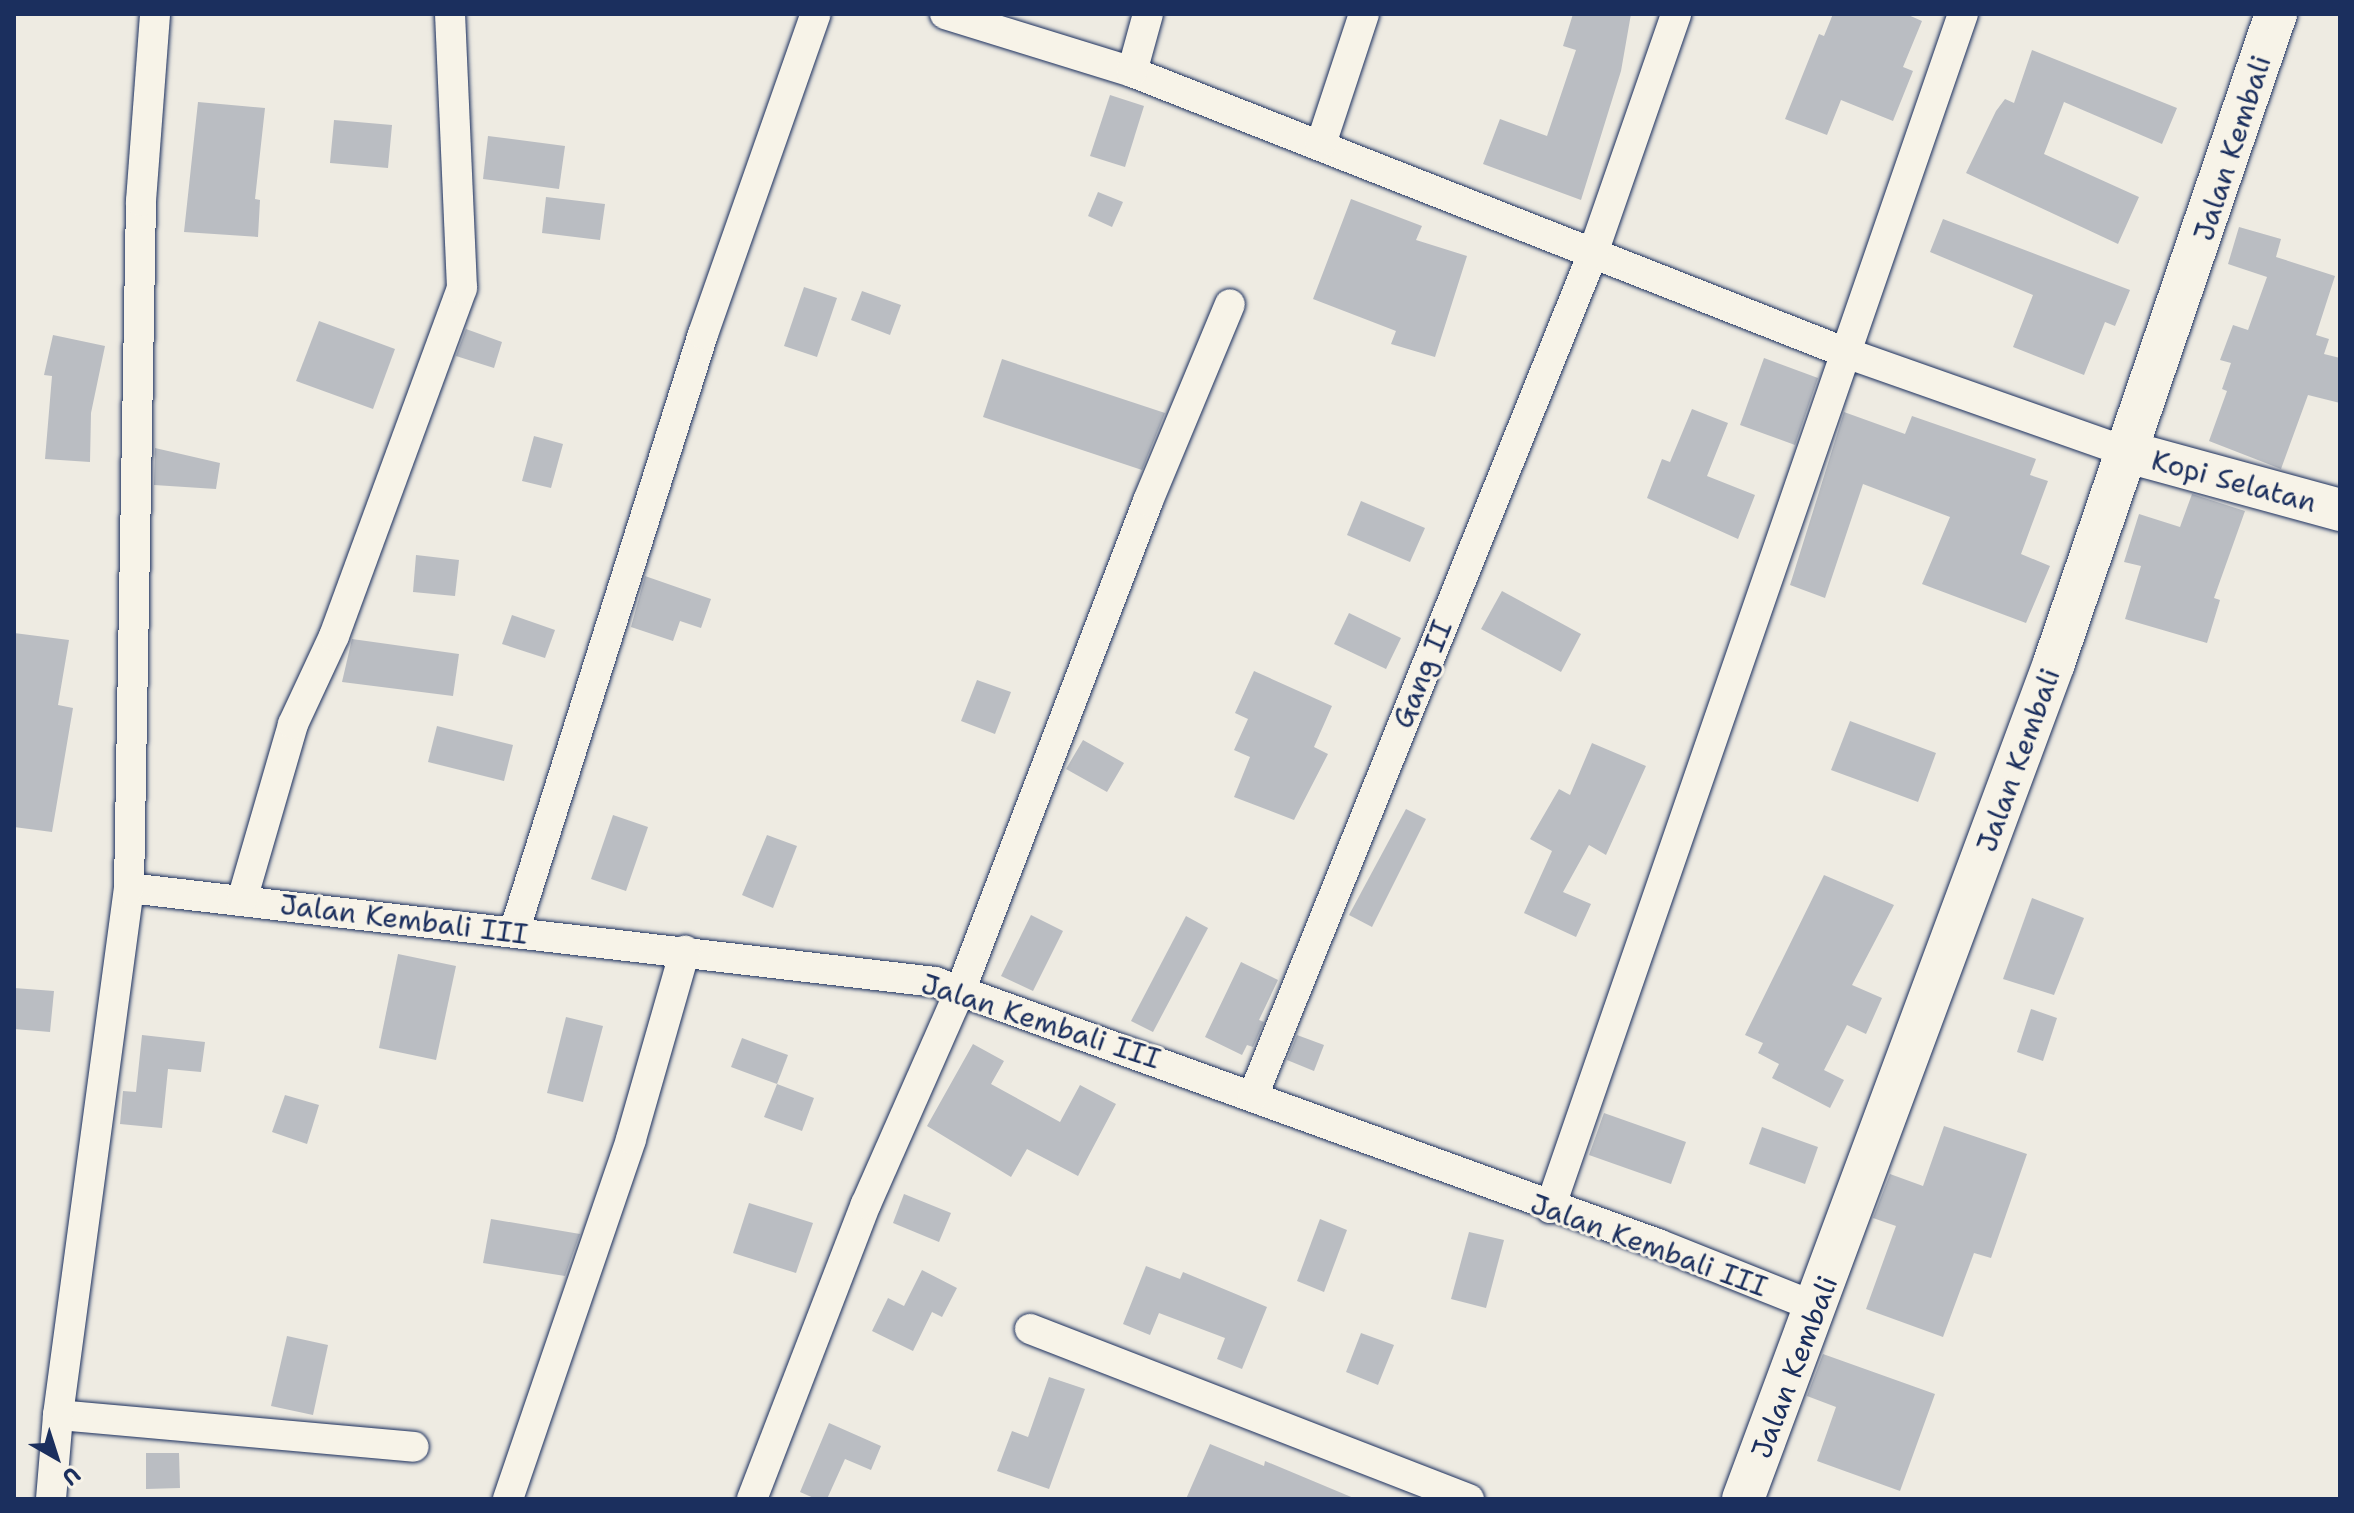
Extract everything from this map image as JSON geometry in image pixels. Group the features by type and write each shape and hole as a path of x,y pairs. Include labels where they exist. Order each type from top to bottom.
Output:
{"street":[{"path":"51,1499 58,1415 129,888 141,201 155,14"},
{"path":"242,900 293,724 334,636 462,288 450,14"},
{"path":"514,932 699,347 816,14"},
{"path":"945,14 1132,72 1849,354 2128,452"},
{"path":"1132,72 1148,14"},
{"path":"1321,144 1364,14"},
{"name":"Gang II","path":"1253,1096 1593,253 1676,14"},
{"path":"1550,1208 1749,623 1849,354 1963,14"},
{"name":"Jalan Kembali","path":"1743,1499 1818,1308 2128,452 2276,14"},
{"path":"761,1496 866,1204 961,989 1148,501 1230,304"},
{"name":"Kopi Selatan","path":"2128,452 2340,510"},
{"name":"Jalan Kembali III","path":"129,888 863,971 961,989 1818,1308"},
{"path":"508,1499 631,1139 685,951"},
{"path":"1030,1329 1469,1499"},
{"path":"58,1415 414,1447"}],"building":[{"path":"1573,14 1631,14 1621,71 1581,200 1483,164 1500,119 1547,136 1576,50 1563,46"},
{"path":"1833,14 1906,14 1922,21 1903,67 1913,71 1893,121 1841,100 1827,135 1785,119 1819,34 1824,36"},
{"path":"2032,50 2177,108 2162,144 2064,102 2044,154 2139,197 2118,244 1966,173 1996,111 2005,99 2014,103"},
{"path":"1110,95 1144,106 1125,167 1090,156"},
{"path":"198,102 265,108 255,199 260,200 258,237 184,232"},
{"path":"334,120 392,125 388,168 330,163"},
{"path":"488,136 565,146 559,189 483,179"},
{"path":"1098,192 1123,202 1112,227 1088,216"},
{"path":"546,197 605,204 600,240 542,233"},
{"path":"1351,199 1422,226 1416,240 1467,256 1435,357 1391,344 1396,331 1313,299"},
{"path":"1943,219 2130,290 2115,326 2105,322 2084,375 2013,347 2033,295 1930,252"},
{"path":"2239,227 2281,239 2276,257 2335,276 2316,335 2329,339 2324,354 2340,358 2340,403 2308,395 2281,469 2209,441 2227,391 2222,389 2231,363 2220,360 2233,325 2248,330 2267,277 2228,264"},
{"path":"804,287 837,298 817,357 784,346"},
{"path":"862,291 901,305 890,335 851,320"},
{"path":"319,321 395,349 373,409 296,381"},
{"path":"466,329 502,342 494,368 456,356"},
{"path":"53,335 105,346 91,413 90,462 45,459 52,376 44,375"},
{"path":"1764,358 1818,378 1795,445 1740,425"},
{"path":"1002,359 1165,413 1142,470 983,417"},
{"path":"1692,409 1728,423 1707,476 1755,495 1738,539 1647,498 1662,459 1670,462"},
{"path":"1844,412 1905,434 1912,416 2036,459 2030,475 2048,481 2021,554 2050,566 2026,623 1922,584 1950,517 1863,484 1825,598 1790,585"},
{"path":"534,436 563,444 551,488 522,481"},
{"path":"155,448 220,463 216,489 154,485"},
{"path":"2192,494 2245,511 2214,598 2220,600 2207,643 2125,619 2141,566 2124,562 2139,514 2180,527"},
{"path":"1361,501 1425,528 1410,562 1347,535"},
{"path":"416,555 459,560 455,596 413,592"},
{"path":"645,576 711,599 701,628 680,621 673,641 631,627"},
{"path":"1502,591 1581,634 1561,672 1481,629"},
{"path":"1349,613 1401,638 1386,669 1334,644"},
{"path":"512,615 555,630 545,658 502,644"},
{"path":"14,633 69,640 58,705 73,708 52,832 14,827"},
{"path":"352,639 459,654 453,696 342,682"},
{"path":"1254,671 1332,706 1314,747 1328,754 1294,820 1234,797 1250,757 1234,750 1248,719 1235,713"},
{"path":"977,680 1011,692 995,734 961,721"},
{"path":"1850,721 1936,753 1918,802 1831,770"},
{"path":"437,726 513,745 504,781 428,762"},
{"path":"1083,740 1124,763 1107,792 1066,769"},
{"path":"1592,743 1646,766 1606,855 1589,845 1563,892 1591,904 1576,937 1524,913 1552,851 1530,839 1559,789 1570,795"},
{"path":"1406,809 1426,819 1372,927 1349,915"},
{"path":"613,815 648,827 626,891 591,879"},
{"path":"767,835 797,846 773,908 742,895"},
{"path":"1824,875 1894,905 1852,985 1882,998 1866,1034 1847,1025 1824,1070 1844,1080 1830,1108 1772,1078 1779,1064 1758,1053 1763,1043 1745,1035"},
{"path":"2032,898 2084,918 2054,995 2003,979"},
{"path":"1031,915 1063,931 1033,991 1001,976"},
{"path":"1186,916 1208,928 1153,1032 1131,1021"},
{"path":"398,954 456,966 436,1060 379,1048"},
{"path":"1241,962 1278,980 1259,1020 1264,1022 1253,1047 1247,1045 1242,1055 1205,1037"},
{"path":"14,988 54,991 50,1032 14,1029"},
{"path":"2031,1009 2057,1018 2043,1061 2017,1052"},
{"path":"566,1017 603,1026 583,1102 547,1093"},
{"path":"142,1035 205,1042 201,1072 168,1069 162,1128 120,1124 123,1091 136,1092"},
{"path":"1297,1035 1324,1045 1314,1071 1287,1060"},
{"path":"742,1038 788,1055 777,1084 731,1067"},
{"path":"973,1044 1004,1061 991,1084 1060,1122 1080,1085 1116,1104 1078,1176 1027,1149 1011,1177 927,1126"},
{"path":"777,1084 814,1098 802,1131 764,1117"},
{"path":"285,1095 319,1105 307,1144 272,1132"},
{"path":"1604,1113 1686,1142 1671,1184 1589,1155"},
{"path":"1944,1126 2027,1154 1991,1258 1974,1253 1943,1337 1866,1309 1896,1226 1873,1218 1890,1174 1923,1186"},
{"path":"1762,1127 1818,1147 1805,1184 1749,1164"},
{"path":"904,1194 951,1213 939,1242 893,1223"},
{"path":"749,1203 813,1223 796,1273 733,1253"},
{"path":"491,1219 580,1234 565,1276 483,1263"},
{"path":"1320,1219 1347,1230 1324,1292 1297,1281"},
{"path":"1469,1232 1504,1240 1486,1308 1451,1299"},
{"path":"1146,1266 1180,1279 1183,1272 1267,1307 1242,1369 1217,1359 1225,1338 1159,1313 1150,1335 1123,1324"},
{"path":"922,1270 957,1288 942,1317 932,1312 913,1351 872,1331 888,1298 904,1306"},
{"path":"1361,1333 1394,1345 1378,1385 1346,1372"},
{"path":"287,1336 328,1345 313,1415 271,1406"},
{"path":"1823,1354 1935,1394 1900,1491 1817,1461 1836,1407 1807,1396"},
{"path":"1049,1377 1085,1389 1049,1489 997,1471 1012,1431 1028,1437"},
{"path":"829,1423 881,1446 871,1470 845,1459 827,1499 816,1499 800,1492"},
{"path":"1210,1444 1264,1466 1265,1461 1356,1499 1186,1499"},
{"path":"146,1453 179,1453 180,1488 146,1489"}]}
